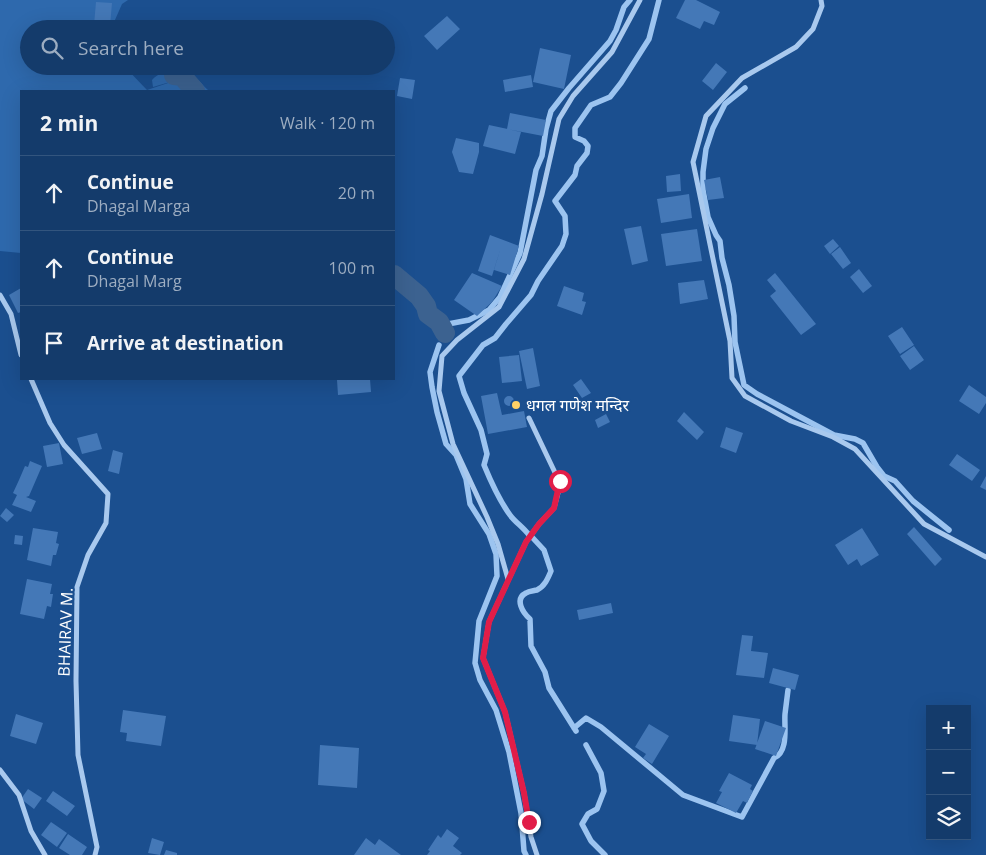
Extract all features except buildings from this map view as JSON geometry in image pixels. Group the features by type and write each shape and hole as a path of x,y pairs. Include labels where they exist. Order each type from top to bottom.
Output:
{"street":[{"path":"508,579 498,544 487,516 452,444 439,391 442,356 457,340 500,307 524,259 542,194 559,119 573,96 612,52 640,0"},
{"path":"821,0 822,6 813,29 796,47 742,78 706,116 693,162 728,331 732,378 745,396 791,420 855,449 924,524 986,556"},
{"path":"0,295 11,314 20,350"},
{"name":"BHAIRAV M.","path":"31,380 50,423 64,445 108,494 106,523 88,555 77,586 76,681 78,756 97,847 95,855"},
{"path":"529,418 560,481 554,508 526,542 489,622 483,658 505,712 524,793 531,836 537,855"},
{"path":"0,770 19,794 31,831 45,855"}],"shaded area":[{"path":"0,0 128,0 122,4 115,20 20,20 20,75 133,75 147,90 20,90 20,253 0,251"},
{"path":"158,75 193,75 208,90 147,90 180,79 153,87 152,80"}],"waterway":[{"path":"445,333 448,330 448,324 469,320 489,310 500,297 520,253 536,170 542,156 551,111 610,41 624,7 630,0"},
{"path":"529,535 512,518 489,478 484,465 487,454 481,430 464,393 459,376 483,345 495,338 531,295 538,281 562,246 566,234 565,216 555,201 575,175 577,166 587,153 588,146 584,141 575,137 575,128 591,105 610,97 621,83 649,39 659,0"},
{"path":"174,75 182,76 194,90"},
{"path":"745,88 725,104 713,128 706,149 703,172 703,190 708,217 720,241 729,285 734,316 735,342 744,385 757,394 834,435 855,439 863,443 884,476 895,481 913,501 949,530"},
{"path":"395,276 419,296 426,306 428,314 439,322 445,333"},
{"path":"439,345 430,372 437,412 446,444 456,455 466,479 470,504 489,534 496,554 497,576 479,621 475,663 480,680 496,710 509,752 521,813 524,851 526,855"},
{"path":"531,536 544,550 551,571 546,582 537,590 522,596 520,602 530,619 531,646 545,672 549,688 576,731"},
{"path":"574,728 586,718 601,727 683,795 742,817 774,758 779,755 784,745 788,690"},
{"path":"586,745 601,773 604,791 597,809 588,814 582,824 591,841 605,855"}],"place":[{"name":"धगल गणेश मन्दिर","path":"516,405"}],"route":[{"path":"529,822 505,712 483,658 489,622 526,542 554,508 560,481"}]}
